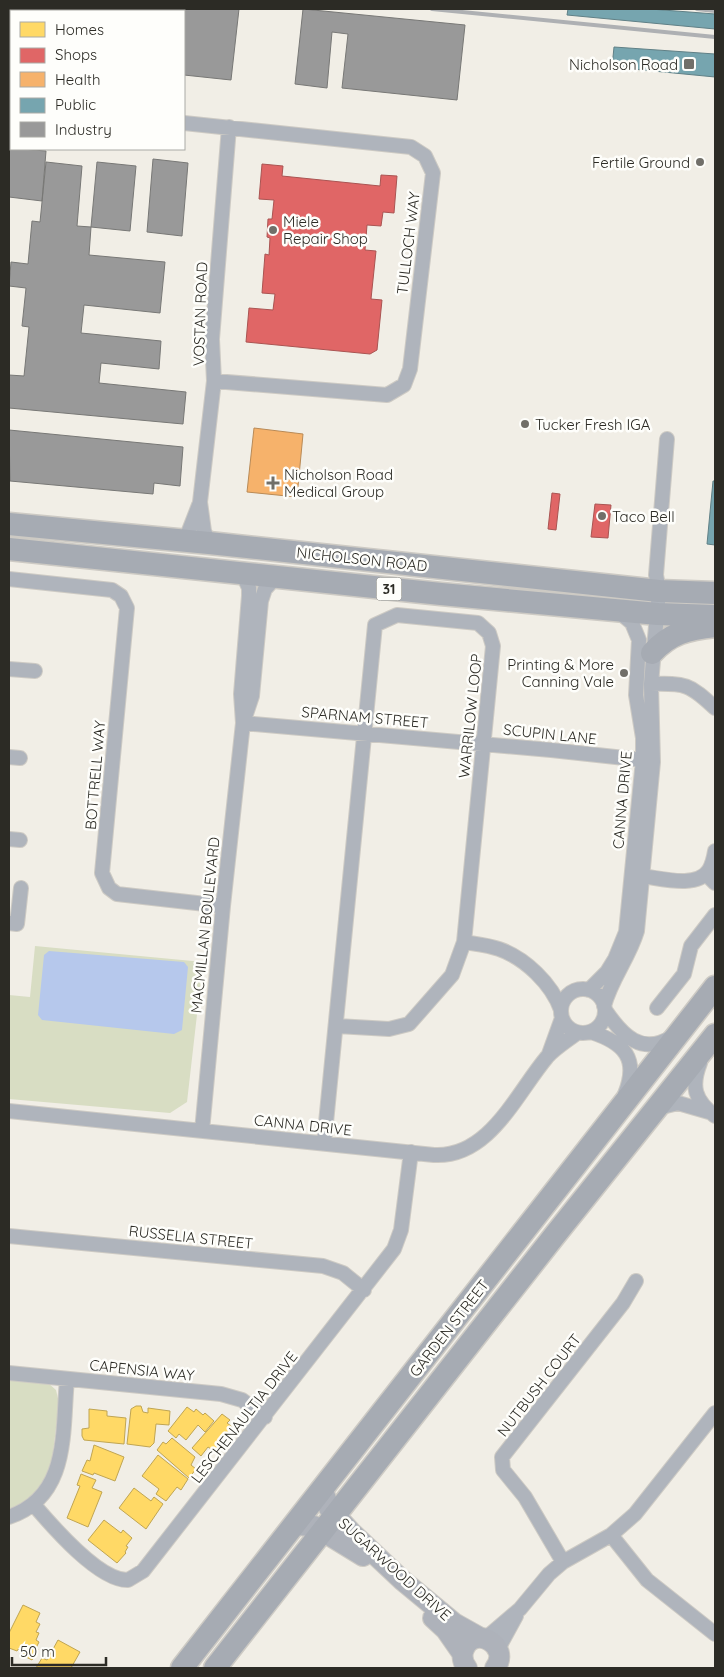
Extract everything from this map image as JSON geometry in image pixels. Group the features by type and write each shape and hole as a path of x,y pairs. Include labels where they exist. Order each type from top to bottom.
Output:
{"main road":[{"name":"NICHOLSON ROAD","path":"9,524 209,543 659,591 715,593"},
{"name":"NICHOLSON ROAD","path":"9,549 243,575 658,614 715,616"},
{"path":"652,653 668,637 674,634 715,626"},
{"name":"GARDEN STREET","path":"182,1668 684,1030 715,987"},
{"name":"GARDEN STREET","path":"215,1668 509,1293 710,1041"},
{"path":"433,1349 441,1355 449,1353 509,1293"}],"street":[{"name":"TULLOCH WAY","path":"185,123 411,147 425,156 433,173 410,369 404,385 387,395 214,381"},
{"name":"VOSTAN ROAD","path":"185,541 200,502 214,381 212,339 228,127"},
{"name":"CANNA DRIVE","path":"605,1008 612,984 633,945 636,931 653,762 652,653 658,614 659,591 656,575 668,440"},
{"name":"VOSTAN ROAD","path":"200,502 204,531 209,543"},
{"name":"MACMILLAN BOULEVARD","path":"202,1130 223,906 243,723 241,694 249,596 243,575"},
{"name":"MACMILLAN BOULEVARD","path":"243,723 252,696 261,600 265,588 275,578"},
{"name":"BOTTRELL WAY","path":"9,579 112,590 121,596 127,608 102,873 109,888 117,894 223,906"},
{"name":"CANNA DRIVE","path":"583,990 607,972 623,942 643,760 643,738 636,695 638,640 632,623 616,610"},
{"name":"WARRILOW LOOP","path":"324,1143 375,625 397,615 478,623 489,633 493,646 464,942 452,975 409,1024 389,1029 337,1026"},
{"path":"9,669 34,671"},
{"path":"651,684 680,683 698,691 715,708"},
{"name":"SPARNAM STREET","path":"243,723 484,744"},
{"name":"SCUPIN LANE","path":"484,744 643,760"},
{"path":"642,876 691,880 711,878 710,869 715,851"},
{"path":"9,923 17,924 21,888"},
{"path":"657,1008 684,974 691,946 715,915"},
{"path":"464,942 499,949 524,963 540,977 556,998 561,1014 570,1030 603,1036 620,1047 630,1060 631,1076 622,1109"},
{"path":"540,977 596,993 620,1030 642,1044 658,1044 684,1030"},
{"path":"561,1014 566,997 583,990"},
{"path":"584,1033 602,1024 605,1008"},
{"name":"CANNA DRIVE","path":"549,1055 561,1014"},
{"name":"CANNA DRIVE","path":"9,1112 445,1155 464,1151 488,1134 549,1055 584,1033"},
{"path":"710,1041 694,1082 700,1101 713,1114"},
{"path":"657,1108 678,1103 713,1114"},
{"name":"LESCHENAULTIA DRIVE","path":"34,1505 64,1539 109,1576 123,1580 132,1579 143,1571 389,1257 398,1240 404,1215 411,1152"},
{"name":"RUSSELIA STREET","path":"9,1236 323,1266 337,1270 364,1290"},
{"name":"NUTBUSH COURT","path":"563,1562 525,1497 503,1470 502,1457 623,1303 636,1281"},
{"name":"CAPENSIA WAY","path":"9,1373 233,1396 242,1400 265,1417"},
{"path":"9,1517 34,1505 48,1490 58,1465 67,1378"},
{"path":"464,1664 468,1642 495,1653 520,1609 549,1574 563,1562 611,1535 635,1514 715,1413"},
{"name":"SUGARWOOD DRIVE","path":"323,1490 329,1508 329,1523 362,1556 388,1576 446,1630 464,1664"},
{"name":"SUGARWOOD DRIVE","path":"294,1525 314,1526 329,1523 495,1653"},
{"path":"611,1535 647,1580 715,1634"}],"green space":[{"path":"35,946 203,962 187,1102 170,1113 9,1099 9,995 30,997"},
{"path":"9,1379 48,1383 56,1390 59,1403 51,1469 36,1494 9,1512"}],"water":[{"path":"49,951 184,962 188,967 182,1030 174,1034 42,1020 38,1015 44,955"}],"building: Homes":[{"path":"141,1406 143,1412 148,1413 148,1408 170,1411 169,1425 156,1424 154,1443 150,1447 127,1444 131,1409"},
{"path":"187,1407 194,1412 196,1409 203,1415 205,1413 214,1421 205,1432 198,1425 186,1440 179,1434 176,1438 168,1431"},
{"path":"89,1409 107,1411 107,1416 126,1418 124,1444 84,1440 82,1429 89,1428"},
{"path":"222,1414 230,1420 227,1423 235,1429 216,1452 208,1447 201,1456 192,1448"},
{"path":"172,1438 195,1457 191,1465 196,1469 189,1478 157,1450 163,1442 166,1444"},
{"path":"94,1445 124,1457 115,1481 94,1473 93,1475 82,1471 87,1460 90,1461"},
{"path":"158,1455 188,1479 181,1490 177,1487 166,1501 156,1494 159,1489 142,1476"},
{"path":"81,1474 96,1480 92,1488 102,1492 88,1527 67,1518 80,1486 77,1485"},
{"path":"134,1488 151,1501 154,1497 163,1504 146,1529 119,1508"},
{"path":"104,1520 121,1533 123,1530 132,1538 126,1546 128,1547 126,1553 117,1563 88,1540"},
{"path":"23,1605 40,1613 36,1622 40,1624 36,1632 39,1633 36,1640 39,1642 36,1648 38,1649 32,1660 22,1655 24,1650 19,1648 17,1651 9,1648 9,1633"},
{"path":"58,1640 80,1652 71,1668 36,1668 42,1658 47,1660"}],"building: Shops":[{"path":"262,164 283,166 282,176 380,186 381,175 397,176 394,213 383,212 381,226 367,225 365,250 376,251 371,299 382,300 377,350 370,354 246,342 249,308 273,310 275,294 262,293 265,254 269,255 268,219 272,219 274,200 259,199"},
{"path":"552,493 560,494 556,530 548,529"},
{"name":"Taco Bell","path":"595,504 611,505 608,538 591,537"}],"building: Health":[{"path":"254,428 303,434 297,497 247,492"}],"building: Public":[{"path":"568,9 650,9 715,14 715,29 567,15"},
{"path":"614,47 715,54 715,77 612,67"},
{"path":"713,481 715,481 715,545 707,544"}],"building: Industry":[{"path":"239,9 231,80 185,75 185,10 176,10"},
{"path":"303,9 465,25 457,100 342,88 348,34 332,32 327,88 295,84"},
{"path":"9,20 10,20 10,66"},
{"path":"9,148 10,150 46,151 42,201 9,197"},
{"path":"153,159 188,163 182,236 147,232"},
{"path":"46,162 82,166 77,226 91,227 89,255 165,262 160,313 84,305 81,333 161,341 159,369 101,363 99,383 186,392 183,424 9,408 9,375 24,376 29,327 22,326 26,288 9,286 11,262 28,264 32,221 40,222"},
{"path":"97,162 136,166 130,231 91,227"},
{"path":"9,430 183,447 180,486 154,483 153,494 10,481"}],"railway":[{"path":"432,9 715,37"},
{"path":"697,9 715,11"}],"place":[{"name":"Nicholson Road","path":"689,64"},
{"name":"Fertile Ground","path":"700,162"},
{"name":"Miele Repair Shop","path":"273,230"},
{"name":"Tucker Fresh IGA","path":"525,424"},
{"name":"Nicholson Road Medical Group","path":"273,483"},
{"name":"Taco Bell","path":"602,516"},
{"name":"Printing & More Canning Vale","path":"624,673"}]}
